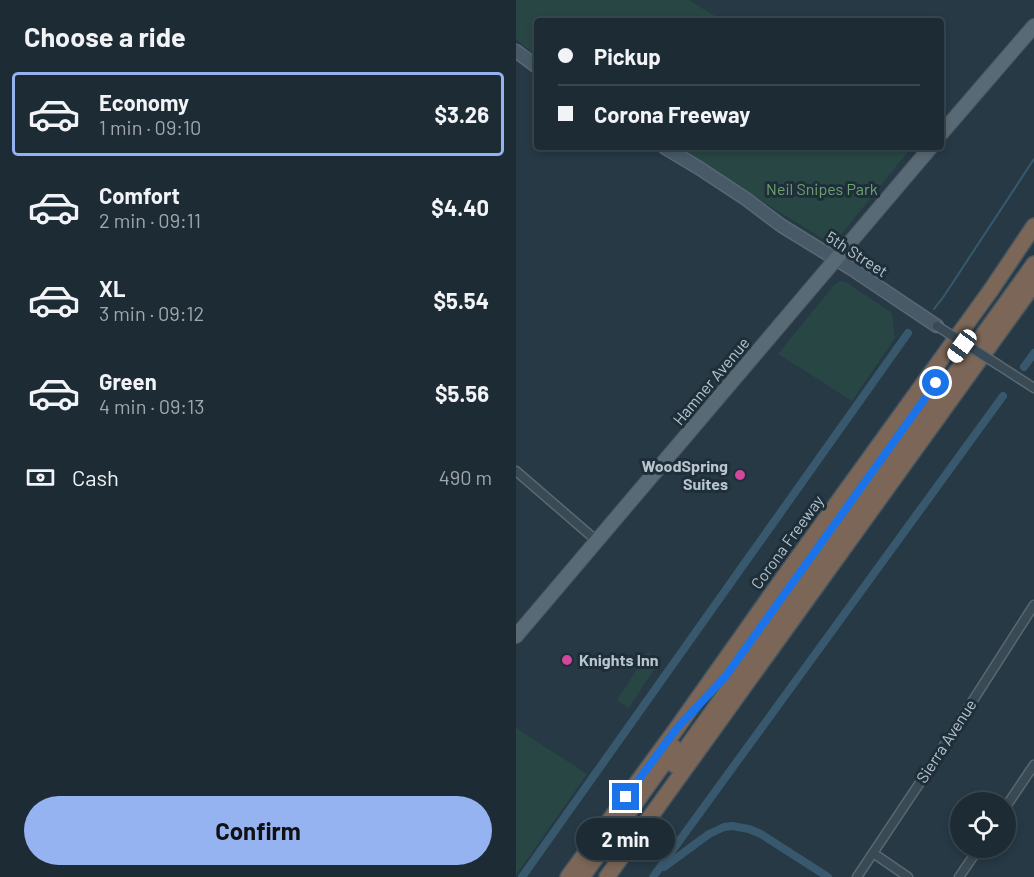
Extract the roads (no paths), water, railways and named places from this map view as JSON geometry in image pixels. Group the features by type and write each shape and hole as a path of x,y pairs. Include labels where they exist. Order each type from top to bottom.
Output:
{"highway":[{"name":"Corona Freeway","path":"568,877 991,290 1034,226"},
{"path":"593,877 1034,245"},
{"path":"582,877 729,681 1034,264"},
{"path":"607,877 1034,284"},
{"path":"677,728 729,681"},
{"path":"701,746 729,681"}],"main road":[{"path":"944,130 1034,26"},
{"name":"Hamner Avenue","path":"516,636 928,150"}],"street":[{"path":"516,51 534,65"},
{"name":"5th Street","path":"669,150 737,192 782,226 1034,388"},
{"path":"516,471 597,541"},
{"name":"Sierra Avenue","path":"857,877 938,756 1034,604"},
{"path":"1016,792 1034,765"},
{"path":"873,853 908,877"},
{"path":"959,877 972,858"}],"waterway":[{"path":"934,309 1034,159"},
{"path":"522,877 908,333"},
{"path":"1024,367 1034,353"},
{"path":"653,877 1003,396"},
{"path":"664,867 709,834 732,826 761,834 828,877"}],"place":[{"name":"WoodSpring Suites","path":"740,475"},
{"name":"Knights Inn","path":"567,660"}],"park label":[{"name":"Neil Snipes Park","path":"822,189"}]}
